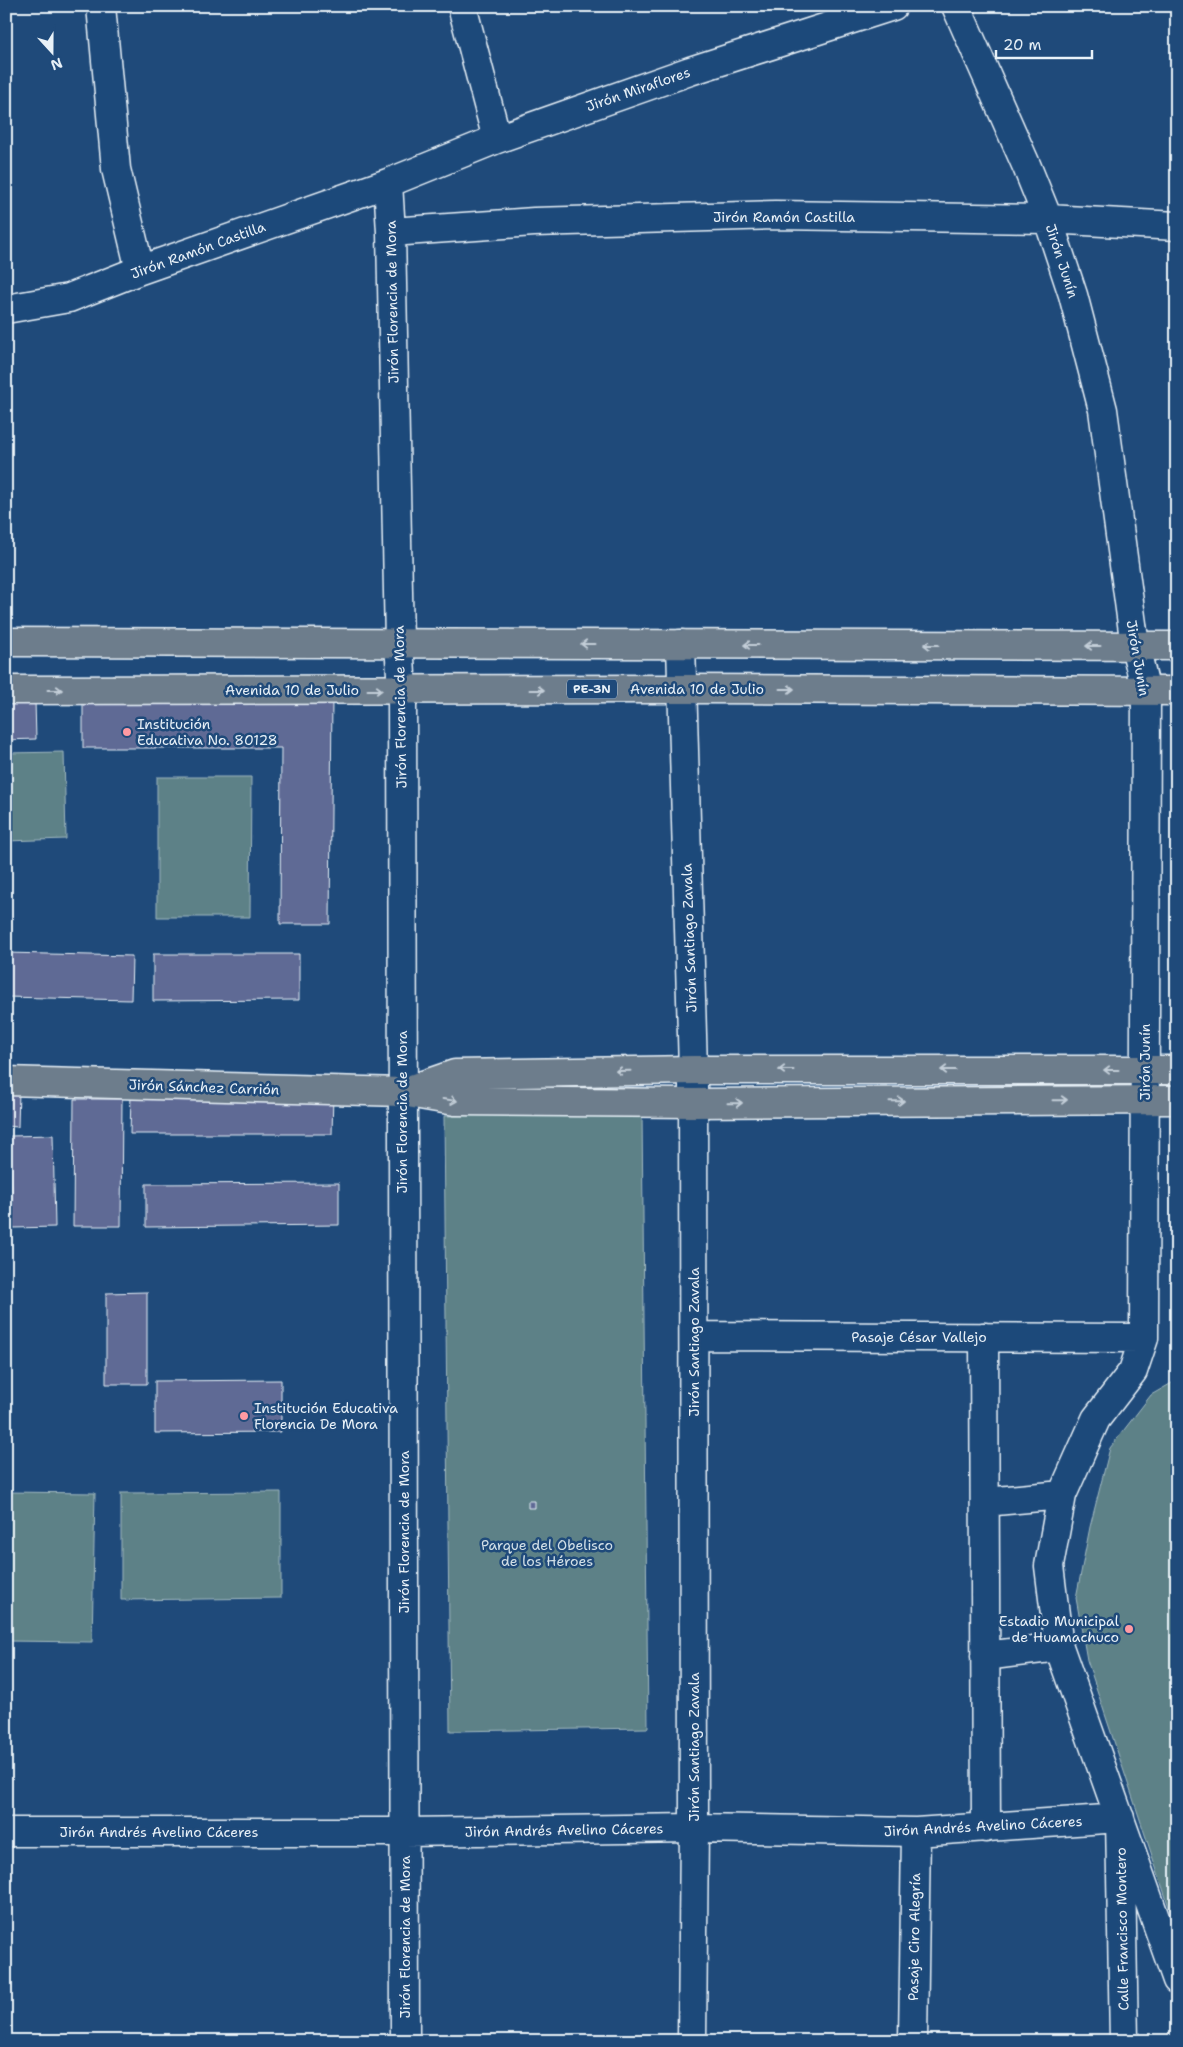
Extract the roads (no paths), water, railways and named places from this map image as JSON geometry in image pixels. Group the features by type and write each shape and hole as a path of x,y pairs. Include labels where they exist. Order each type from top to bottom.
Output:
{"main road":[{"path":"6,642 1177,646"},
{"name":"Avenida 10 de Julio","path":"6,690 682,689 1177,691"},
{"path":"402,1092 455,1074 694,1070 1177,1070"},
{"name":"Jirón Sánchez Carrión","path":"6,1081 402,1092"},
{"path":"402,1092 455,1101 693,1103 1177,1100"}],"street":[{"path":"101,6 116,169 140,270"},
{"path":"462,6 496,139"},
{"name":"Jirón Miraflores","path":"388,183 496,139 690,70 893,6"},
{"name":"Jirón Junín","path":"956,6 1048,219 1073,295 1103,410 1135,646 1146,691 1144,1338 1133,1371 1096,1419 1062,1495 1049,1566 1059,1647 1177,1980"},
{"name":"Jirón Ramón Castilla","path":"6,309 69,298 140,270 388,183"},
{"name":"Jirón Florencia de Mora","path":"388,183 391,232 399,643 402,690 405,2041"},
{"name":"Jirón Ramón Castilla","path":"391,232 534,222 775,215 1048,219 1177,226"},
{"name":"Jirón Santiago Zavala","path":"681,644 694,1070 694,1828 692,2041"},
{"name":"Pasaje César Vallejo","path":"694,1336 1144,1338"},
{"path":"984,1337 986,1828"},
{"path":"985,1502 1062,1495"},
{"path":"986,1656 1059,1647"},
{"name":"Jirón Andrés Avelino Cáceres","path":"6,1832 405,1832 694,1828 916,1832 1120,1818"},
{"name":"Calle Francisco Montero","path":"1120,1818 1124,2041"},
{"name":"Pasaje Ciro Alegría","path":"912,2041 916,1832"}],"place":[{"name":"Institución Educativa No. 80128","path":"127,732"},
{"name":"Institución Educativa Florencia De Mora","path":"244,1416"},
{"name":"Estadio Municipal de Huamachuco","path":"1129,1629"}],"park label":[{"name":"Parque del Obelisco de los Héroes","path":"547,1554"}]}
